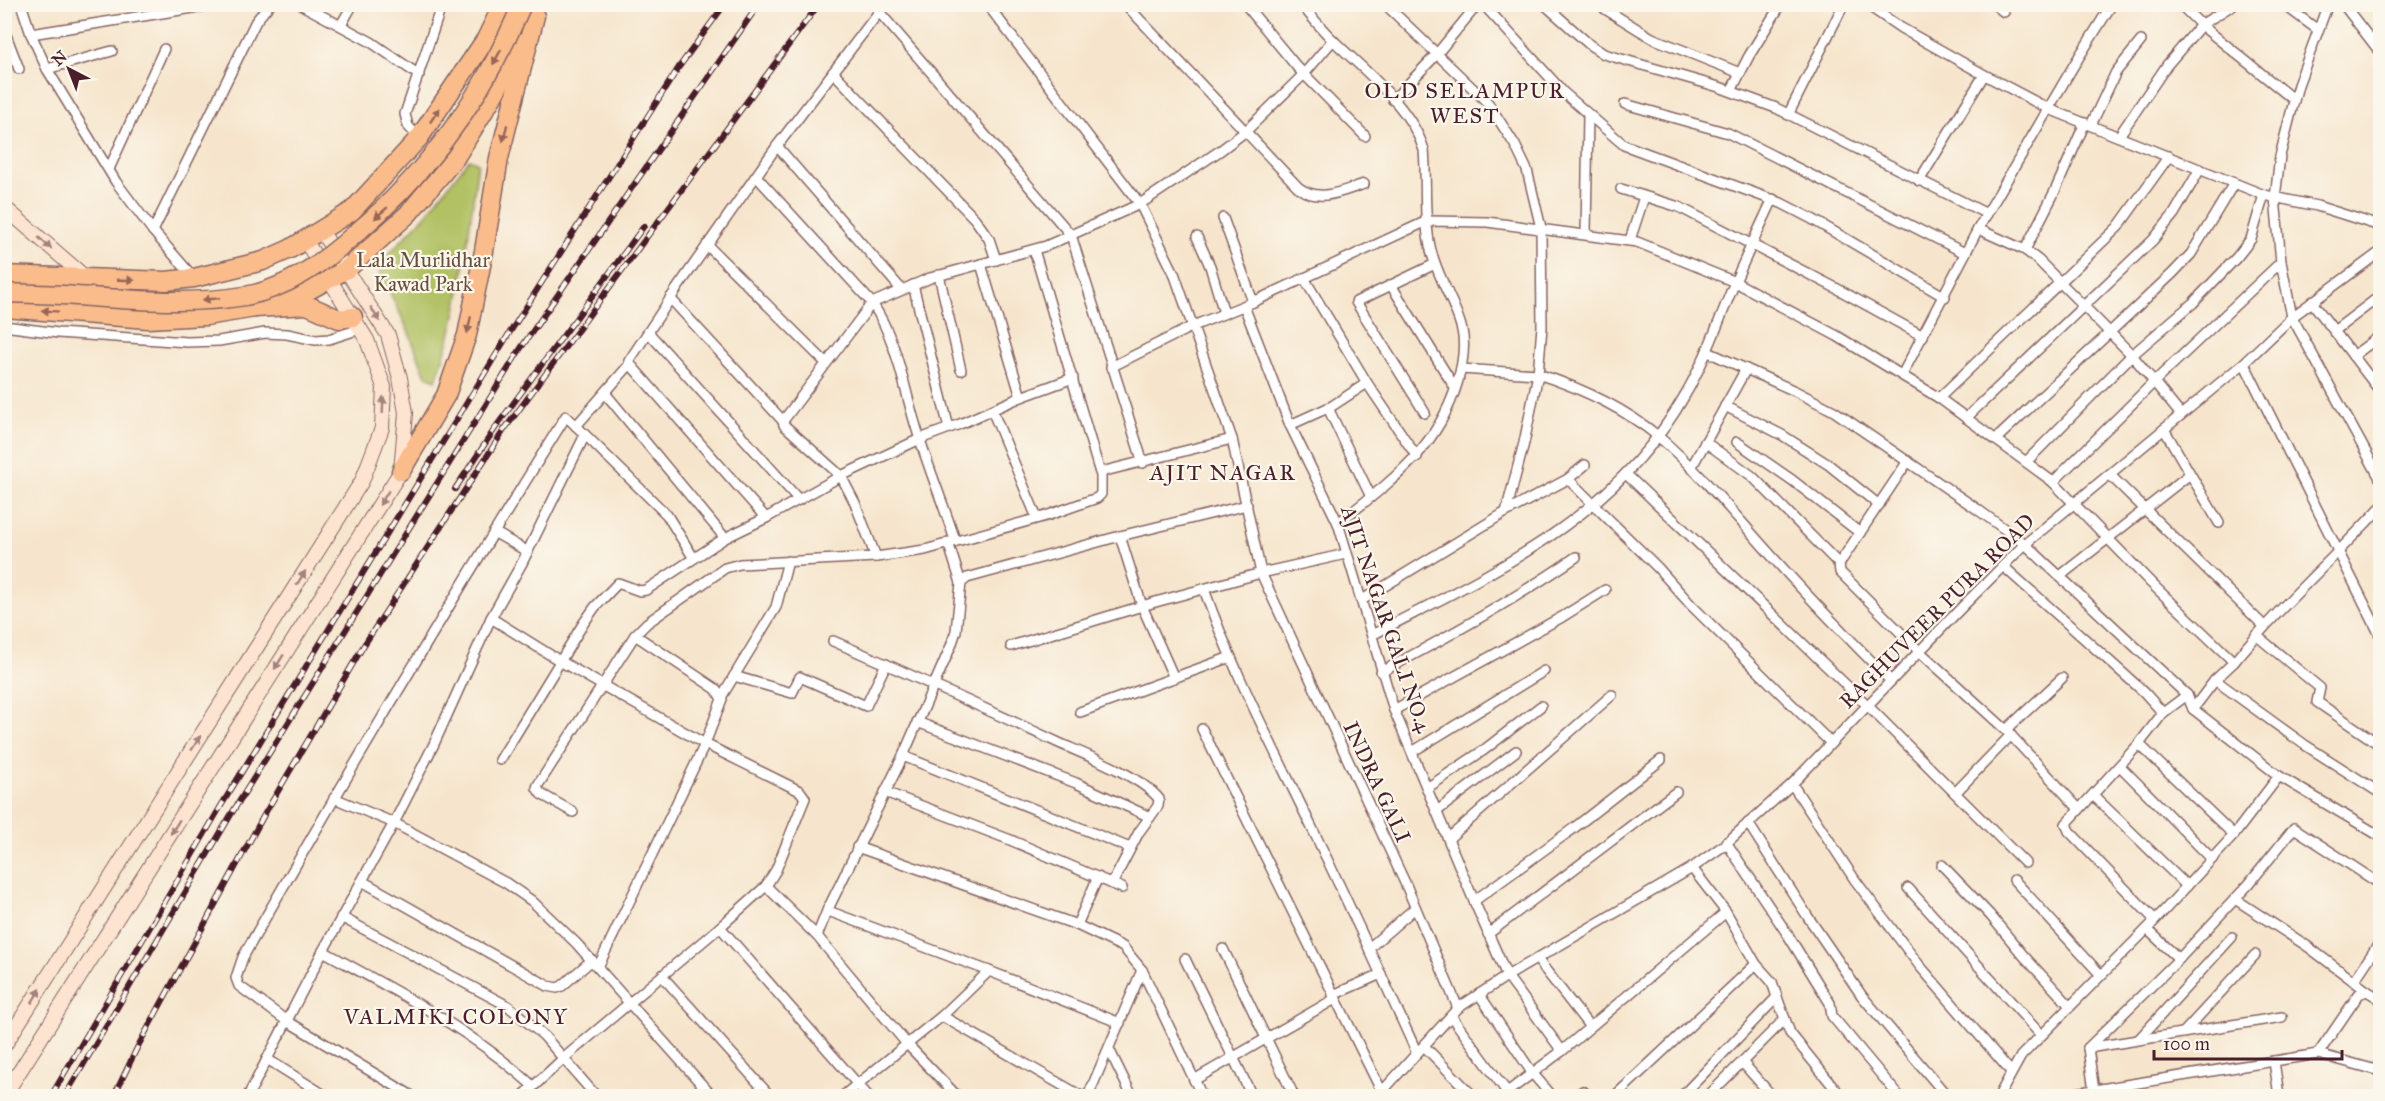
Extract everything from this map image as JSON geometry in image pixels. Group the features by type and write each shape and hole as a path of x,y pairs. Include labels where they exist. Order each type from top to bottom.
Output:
{"highway":[{"path":"4,275 165,281 194,278 263,261 290,249 352,211 419,138 486,39 503,4"},
{"path":"255,308 311,289 347,269 408,214 455,158 492,98 532,8"},
{"path":"4,293 130,301 196,301 247,296 295,279 332,254 390,205 442,146 484,80 508,36 532,8"},
{"path":"401,471 446,395 467,335 499,158 532,8"},
{"path":"4,308 148,319 206,316 255,308 307,305 339,319 357,323"}],"street":[{"path":"21,4 47,69 109,169 153,231 194,278"},
{"path":"31,33 168,9 218,4"},
{"path":"153,231 256,21 270,4"},
{"path":"300,4 377,45 419,75"},
{"path":"340,25 353,4"},
{"path":"419,138 408,126 405,114 442,4"},
{"name":"INDRA GALI","path":"987,4 1140,204 1174,273 1232,439 1261,573 1415,908 1458,1008"},
{"path":"1125,4 1306,193 1323,196 1364,184"},
{"path":"1245,4 1304,74 1365,136"},
{"path":"1301,4 1333,40 1393,100 1420,137 1424,150 1427,221 1434,264 1462,331 1461,369 1439,426 1417,457 1393,480 1338,523"},
{"path":"1385,4 1488,104 1515,145 1527,170 1540,228 1542,327 1538,374 1524,443 1506,513"},
{"path":"1393,100 1436,55 1478,4"},
{"path":"1483,4 1588,115 1612,136 1637,151 1773,199 1812,219 1945,297"},
{"path":"1544,4 1590,45 1604,54 1731,91 1788,115 1987,214"},
{"path":"1731,91 1781,4"},
{"path":"1788,115 1844,4"},
{"path":"1866,4 1901,28 2049,109 2264,195 2316,207 2380,226"},
{"path":"1994,4 2004,12"},
{"path":"1902,375 1945,297 1978,229 2112,4"},
{"path":"2180,4 2201,25 2294,100"},
{"path":"2119,136 2167,65 2201,25 2234,4"},
{"path":"2283,4 2318,30"},
{"path":"2343,4 2380,52"},
{"path":"2326,5 2294,100 2280,156 2275,198 2281,262 2292,318 2380,478"},
{"path":"576,426 630,364 631,357 670,298 777,146 882,9 1071,235 1143,463"},
{"path":"1605,9 1652,38 1740,73"},
{"path":"4,30 19,69"},
{"path":"783,421 872,303 939,275 1034,250 1140,204 1189,173 1246,131 1304,74 1333,40"},
{"path":"2025,250 2116,72 2141,41"},
{"path":"109,169 164,49"},
{"path":"47,69 112,51"},
{"path":"833,72 975,219 989,239 996,260"},
{"path":"1919,181 1984,75"},
{"path":"1625,104 1728,133 1965,253"},
{"path":"1586,234 1588,115"},
{"path":"777,146 902,289"},
{"path":"1939,398 2118,227 2169,156"},
{"path":"1966,418 2153,240 2174,214 2200,170"},
{"path":"756,176 872,303 889,331 951,541 961,583 956,631 936,685 829,906 817,936"},
{"path":"1995,440 2191,254 2234,183"},
{"path":"1620,189 1679,207 1923,336"},
{"path":"2026,462 2132,356 2193,303 2238,257 2251,239 2264,195"},
{"path":"1630,240 1644,196"},
{"path":"4,198 8,210 86,278"},
{"path":"1372,635 1512,561 1594,505 1626,474 1658,437 1685,396 1707,352 1735,282 1773,199"},
{"name":"AJIT NAGAR GALI NO.4","path":"1222,218 1290,425 1338,523 1394,710 1507,976 1562,1050"},
{"path":"1112,367 1193,326 1249,304 1427,221 1486,222 1630,240 1657,248 1735,282 1837,336 1939,398 2053,482 2110,538 2152,584 2234,662"},
{"path":"1978,229 2025,250 2061,283 2132,356 2181,415"},
{"path":"4,1096 401,471 406,413 400,378 388,335 347,269 313,235"},
{"path":"4,1046 362,482 382,428 384,387 368,340 330,277 313,235"},
{"path":"1197,237 1224,313"},
{"path":"707,245 826,363"},
{"path":"573,812 541,794 537,788 601,685 635,635 647,623 730,566 876,557 924,550 1037,518 1100,496 1100,472 1034,250"},
{"name":"RAGHUVEER PURA ROAD","path":"1507,976 1692,868 1748,824 1792,784 2025,544 2244,363 2292,318 2380,252"},
{"path":"2053,482 2155,381 2281,262"},
{"path":"981,264 1021,397"},
{"path":"1425,413 1356,302 1434,264"},
{"path":"939,275 961,370"},
{"path":"1304,278 1367,383 1417,457"},
{"path":"913,285 949,428"},
{"path":"1391,285 1455,388"},
{"path":"2334,331 2380,296"},
{"path":"670,298 783,421 784,425 841,476 855,503 876,557"},
{"path":"2312,302 2380,391"},
{"path":"4,326 58,333 187,342 219,341 265,333 287,334 316,340 329,339 357,323"},
{"path":"648,332 799,500"},
{"path":"2353,356 2380,336"},
{"path":"1707,352 1818,402 1850,421 2025,544 2187,695 2193,709 2279,776 2380,836"},
{"path":"2244,363 2380,635"},
{"path":"630,364 766,518"},
{"path":"1461,369 1538,374 1599,399 1634,419 1658,437 1691,468 1818,607 1891,681"},
{"path":"1691,468 1746,369"},
{"path":"500,760 595,607 618,583 640,591 646,590 725,538 841,476 920,439 1073,378"},
{"path":"1290,425 1328,408 1367,383"},
{"path":"605,393 725,538"},
{"path":"1725,406 1782,435 1829,465 1879,505"},
{"path":"1328,408 1371,497"},
{"path":"992,410 1037,518"},
{"path":"412,1096 287,1021 245,991 239,986 236,978 243,957 334,798 566,416 668,515 693,557"},
{"path":"382,428 405,429"},
{"path":"2164,429 2219,523"},
{"path":"248,1096 341,917 394,823 434,744 491,618 528,552 585,435"},
{"path":"1100,472 1232,439"},
{"path":"1705,442 1752,476 1839,564 1840,572 1919,651 2008,733 2079,809"},
{"path":"1737,442 1792,480 1860,533"},
{"path":"1839,564 1908,461"},
{"path":"1362,600 1506,513 1568,479 1585,465"},
{"path":"1626,474 1868,705 2025,863"},
{"path":"2060,576 2190,474"},
{"path":"2110,475 2264,626"},
{"path":"1568,479 1831,743"},
{"path":"961,583 968,578 1120,536 1247,505"},
{"path":"2193,709 2215,680 2234,662 2298,589 2338,554 2380,508"},
{"path":"494,532 528,552"},
{"path":"1120,536 1142,606 1174,678"},
{"path":"1011,646 1261,573 1346,554"},
{"path":"1382,672 1453,634 1543,580 1576,557"},
{"path":"362,881 548,986 557,988 562,986 595,964 705,744 722,696 776,607 788,561"},
{"path":"2003,566 2128,678 2163,713"},
{"path":"1204,589 1231,657 1381,974 1421,1050 1473,1096"},
{"path":"1394,710 1562,617 1605,590"},
{"path":"491,618 601,685 705,744 800,791 804,796 776,870 766,886 564,1058 524,1096"},
{"path":"635,635 717,689 722,696"},
{"path":"2256,635 2320,688 2317,702 2380,745"},
{"path":"833,641 936,685 1128,777 1154,793 1159,799 1158,806 1130,848 1112,884"},
{"path":"1080,712 1231,657"},
{"path":"734,676 792,693 800,677 866,706 886,664"},
{"path":"1412,752 1544,671"},
{"path":"1954,792 2062,678"},
{"path":"2215,680 2305,745 2380,793"},
{"path":"1449,838 1612,694"},
{"path":"2155,920 2067,828 2066,824 2120,766 2163,713 2187,695"},
{"path":"1427,788 1484,750 1541,706"},
{"path":"917,722 1076,783 1150,817"},
{"path":"1202,729 1272,866 1381,1095 1458,1008 1507,976"},
{"path":"2139,744 2234,835"},
{"path":"1437,811 1516,751"},
{"path":"903,756 1130,848"},
{"path":"1474,901 1574,828 1661,760"},
{"path":"2120,766 2212,859"},
{"path":"1999,1096 2021,1056 2147,929 2212,859 2234,835 2279,776"},
{"path":"1792,784 1855,880 1919,965 2011,1072"},
{"path":"885,792 1008,839 1122,888"},
{"path":"1488,934 1676,792"},
{"path":"2093,795 2187,886"},
{"path":"334,798 394,823 506,882 532,902 595,964 712,1096"},
{"path":"1748,824 1808,917 1863,996 1947,1096"},
{"path":"2088,1048 2180,959 2235,899 2294,828 2380,884"},
{"path":"1726,842 1788,934 1824,993 1830,1003 1832,1016 1899,1096"},
{"path":"857,847 1077,925 1116,942 1131,955 1142,970 1202,1096"},
{"path":"1942,865 1990,915 2070,1006"},
{"path":"1692,868 1726,912 1756,964 1772,982 1790,1033 1841,1096"},
{"path":"1077,925 1098,877"},
{"path":"2014,880 2100,974"},
{"path":"766,886 817,936 907,1044 957,1096"},
{"path":"1908,888 2041,1035"},
{"path":"2235,899 2307,946 2380,999"},
{"path":"829,906 831,912 1120,1023"},
{"path":"1369,948 1415,908"},
{"path":"1451,1016 1505,1094 1533,1074 1726,912"},
{"path":"341,917 508,1006 544,1036 596,1096"},
{"path":"720,927 868,1096"},
{"path":"2147,929 2180,959"},
{"path":"2139,1039 2232,938"},
{"path":"2354,981 2380,942"},
{"path":"1223,949 1294,1096"},
{"path":"323,951 466,1033 502,1058 532,1086"},
{"path":"2184,1032 2255,955"},
{"path":"1185,958 1252,1096"},
{"path":"1537,958 1590,1027"},
{"path":"1615,1096 1756,964"},
{"path":"1089,1096 1142,970"},
{"path":"843,1096 942,1016 989,971"},
{"path":"1194,1080 1334,997 1381,974"},
{"path":"662,976 770,1096"},
{"path":"2318,1054 2359,994 2367,991"},
{"path":"1479,994 1533,1074 1552,1096"},
{"path":"1682,1096 1777,997"},
{"path":"942,1016 1081,1096"},
{"path":"2088,1048 2282,1017"},
{"path":"1711,1095 1785,1020"},
{"path":"2088,1048 2094,1090"},
{"path":"1108,1049 1132,1096"},
{"path":"2057,1096 2318,1054 2380,1071"},
{"path":"267,1059 326,1096"},
{"path":"2274,1061 2279,1096"},
{"path":"1742,1062 1772,1096"},
{"path":"1576,1096 1582,1091 1589,1096"}],"green space":[{"name":"Lala Murlidhar Kawad Park","path":"469,159 478,163 467,245 452,328 436,380 426,376 407,328 377,266 425,216"}],"railway":[{"path":"51,1096 221,806 505,340 679,67 725,4"},
{"path":"65,1096 232,813 521,348 759,4"},
{"path":"114,1096 137,1048 264,815 364,645 504,430 819,4"},
{"path":"455,489 498,424 644,226"}],"district":[{"name":"OLD SELAMPUR WEST","path":"1465,102"},
{"name":"AJIT NAGAR","path":"1223,472"},
{"name":"VALMIKI COLONY","path":"456,1016"}]}
